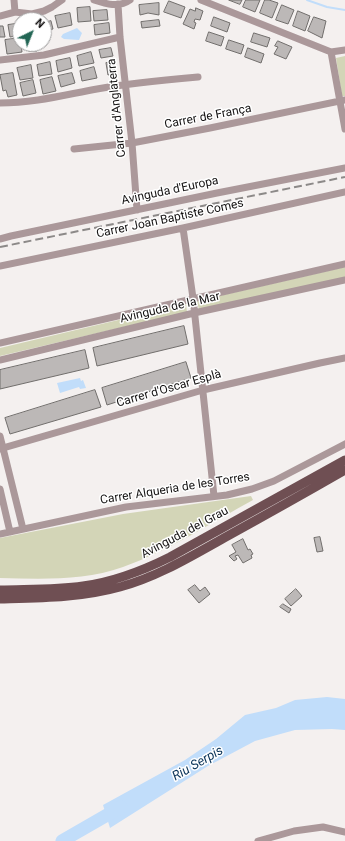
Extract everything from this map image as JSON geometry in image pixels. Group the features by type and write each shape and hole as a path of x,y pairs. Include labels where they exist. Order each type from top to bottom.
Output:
{"main road":[{"name":"Avinguda del Grau","path":"0,590 79,586 115,579 140,571 170,557 345,460"},
{"name":"Avinguda del Grau","path":"0,599 84,595 121,587 150,577 190,557 345,470"}],"street":[{"path":"14,0 15,12"},
{"path":"38,12 52,7 62,0"},
{"path":"94,0 106,4 126,3 130,0"},
{"path":"201,0 331,52 345,50"},
{"name":"Carrer d'Anglaterra","path":"118,4 137,210"},
{"path":"0,16 12,13"},
{"path":"0,60 44,55 120,37"},
{"path":"331,52 343,100 345,129"},
{"path":"0,103 21,103 51,99 126,84 198,77"},
{"name":"Carrer de França","path":"74,149 132,143 343,100"},
{"name":"Avinguda d'Europa","path":"0,239 345,168"},
{"name":"Carrer Joan Baptiste Comes","path":"0,266 183,228 345,192"},
{"path":"183,228 193,298 214,496"},
{"name":"Avinguda de la Mar","path":"0,343 345,264"},
{"name":"Avinguda de la Mar","path":"0,360 194,313 345,280"},
{"name":"Carrer d'Oscar Esplà","path":"2,449 203,390 345,358"},
{"path":"0,436 23,529"},
{"name":"Carrer Alqueria de les Torres","path":"10,532 126,507 240,492 263,485 345,444"},
{"path":"0,488 10,532 0,534"},
{"path":"258,841 279,838 294,831 323,826 345,832"}],"green space":[{"path":"345,56 345,96 342,96 336,58"},
{"path":"345,267 345,277 199,310 197,301"},
{"path":"186,304 187,312 0,356 0,348"},
{"path":"251,496 253,500 189,536 156,553 108,572 78,577 47,579 0,578 0,538 123,514"}],"water":[{"path":"77,28 82,33 79,40 64,39 61,37 63,34"},
{"path":"80,378 81,381 83,380 86,388 80,389 79,387 60,393 57,383"},
{"path":"327,697 345,699 345,730 295,730 255,741 208,766 110,828 103,805 185,760 216,739 245,715 276,708 295,700"}],"building":[{"path":"229,0 242,0 240,4"},
{"path":"246,0 260,0 255,12 243,7"},
{"path":"265,0 278,3 272,18 260,13"},
{"path":"169,1 185,7 181,18 164,12"},
{"path":"159,3 159,15 148,13 140,15 139,5"},
{"path":"282,5 294,10 288,24 276,20"},
{"path":"90,7 91,21 78,22 77,8"},
{"path":"196,8 203,11 200,20 195,19 194,22 196,23 194,29 183,24 190,9 195,11"},
{"path":"107,10 108,20 94,21 93,11"},
{"path":"298,11 310,16 305,31 293,26"},
{"path":"70,13 72,25 58,28 55,16"},
{"path":"214,17 230,23 227,32 211,26"},
{"path":"314,17 326,21 322,38 308,31"},
{"path":"159,20 160,26 142,28 141,22"},
{"path":"109,23 110,33 95,35 94,25"},
{"path":"12,24 12,37 10,37 8,25"},
{"path":"0,26 3,26 5,37 0,37"},
{"path":"209,32 224,37 221,46 206,41"},
{"path":"254,33 270,38 267,47 251,42"},
{"path":"12,39 12,52 22,52 7,54 5,40"},
{"path":"229,40 244,45 241,54 226,49"},
{"path":"278,41 292,47 286,59 274,54 278,47 275,46"},
{"path":"111,48 113,56 101,58 99,50"},
{"path":"248,48 264,54 261,63 245,57"},
{"path":"91,52 94,63 79,66 77,56"},
{"path":"70,58 72,68 58,72 56,61"},
{"path":"50,62 52,74 39,76 37,65"},
{"path":"114,62 115,75 108,75 106,63"},
{"path":"31,65 33,78 20,80 17,68"},
{"path":"94,67 97,78 82,81 80,71"},
{"path":"13,73 17,95 8,97 6,90 3,91 0,75"},
{"path":"72,73 75,83 61,87 58,76"},
{"path":"52,77 56,91 43,94 40,80"},
{"path":"33,80 36,93 23,96 20,83"},
{"path":"184,326 188,344 97,366 93,348"},
{"path":"85,350 89,368 0,389 0,370"},
{"path":"186,362 191,378 107,405 102,388"},
{"path":"95,390 101,407 10,434 5,418"},
{"path":"320,537 323,551 317,552 314,538"},
{"path":"243,539 248,550 250,549 253,554 251,555 252,558 243,563 238,555 235,556 237,559 234,561 229,556 236,552 232,545"},
{"path":"195,585 200,591 205,587 210,594 199,603 188,590"},
{"path":"296,589 302,596 291,606 285,599"},
{"path":"283,604 291,609 289,613 280,607"}],"waterway":[{"path":"307,0 327,7 345,10"},
{"name":"Riu Serpis","path":"62,841 121,807"}],"railway":[{"path":"0,247 345,177"}]}
